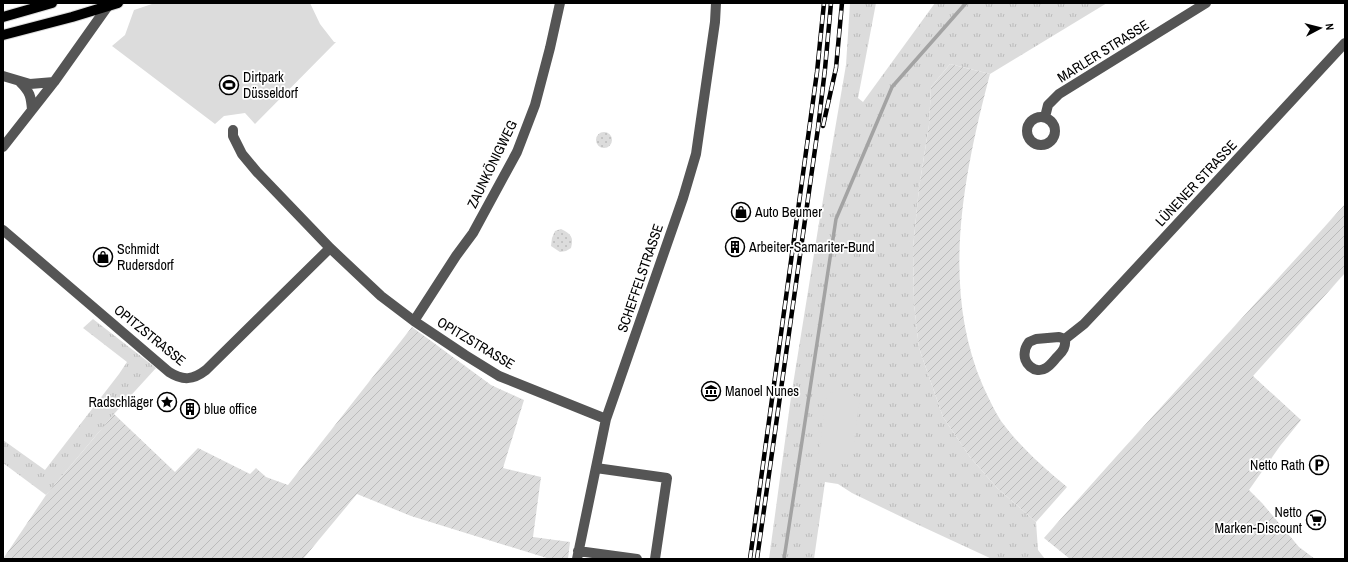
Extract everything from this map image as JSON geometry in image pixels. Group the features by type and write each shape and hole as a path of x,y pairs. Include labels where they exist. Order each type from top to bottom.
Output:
{"main road":[{"path":"3,17 52,3"},
{"path":"3,35 113,4"}],"street":[{"name":"ZAUNKÖNIGWEG","path":"414,321 456,256 473,233 517,152 535,105 560,3"},
{"name":"SCHEFFELSTRASSE","path":"577,555 606,419 683,198 696,154 715,22 716,3"},
{"name":"MARLER STRASSE","path":"1045,117 1048,105 1059,94 1206,3"},
{"path":"3,148 113,4"},
{"name":"LÜNENER STRASSE","path":"1065,339 1084,324 1345,43"},
{"path":"3,76 30,84 54,82"},
{"path":"20,82 30,94 32,99 32,110"},
{"name":"OPITZSTRASSE","path":"232,130 233,136 242,154 257,172 330,248 381,296 414,321 500,376 606,419"},
{"name":"OPITZSTRASSE","path":"3,230 170,372 177,377 188,379 206,370 330,248"},
{"path":"596,468 667,478 655,559"},
{"path":"577,555 637,559"}],"green space":[{"name":"Dirtpark Düsseldorf","path":"155,3 310,3 320,24 334,42 336,42 255,124 245,113 224,116 215,124 112,46 125,35 134,10"},
{"path":"850,3 876,3 858,98 863,102 935,3 1107,3 990,74 950,64 931,87 929,125 919,188 913,248 914,303 919,348 943,417 970,457 997,488 1036,522 1038,550 1045,559 992,559 852,493 838,484 825,482 814,559 769,559 791,397 846,65"},
{"path":"950,64 990,74 980,112 965,190 959,270 962,309 970,348 983,386 998,417 1023,448 1067,487 1036,522 997,488 970,457 943,417 919,348 914,303 913,248 919,188 929,125 931,87"},
{"path":"601,132 607,132 612,137 610,146 607,148 601,148 596,143 596,137"},
{"path":"1345,204 1345,273 1253,376 1301,420 1280,446 1249,490 1262,503 1299,547 1315,559 1070,559 1044,538 1119,454"},
{"path":"561,229 571,236 572,241 571,248 560,252 551,246 555,231"},
{"path":"93,319 156,368 114,414 46,495 3,463 3,440 45,470 119,374 127,362 83,328"},
{"path":"412,327 491,385 524,400 503,468 541,477 533,537 570,542 568,559 550,559 411,516 357,494 303,559 3,559 46,495 114,414 175,472 198,448 250,474 256,468 266,477 288,485"},
{"path":"827,392 860,397 851,465 818,460"}],"waterway":[{"path":"784,559 836,219 892,87 966,3"}],"railway":[{"path":"750,559 817,72 824,3"},
{"path":"757,559 818,128 831,3"},
{"path":"823,126 836,68 842,3"}],"place":[{"name":"Dirtpark Düsseldorf","path":"229,85"},
{"name":"Auto Beumer","path":"741,212"},
{"name":"Arbeiter-Samariter-Bund","path":"735,247"},
{"name":"Schmidt Rudersdorf","path":"103,257"},
{"name":"Manoel Nunes","path":"711,391"},
{"name":"Radschläger","path":"167,402"},
{"name":"blue office","path":"190,409"},
{"name":"Netto Rath","path":"1319,465"},
{"name":"Netto Marken-Discount","path":"1316,520"}]}
